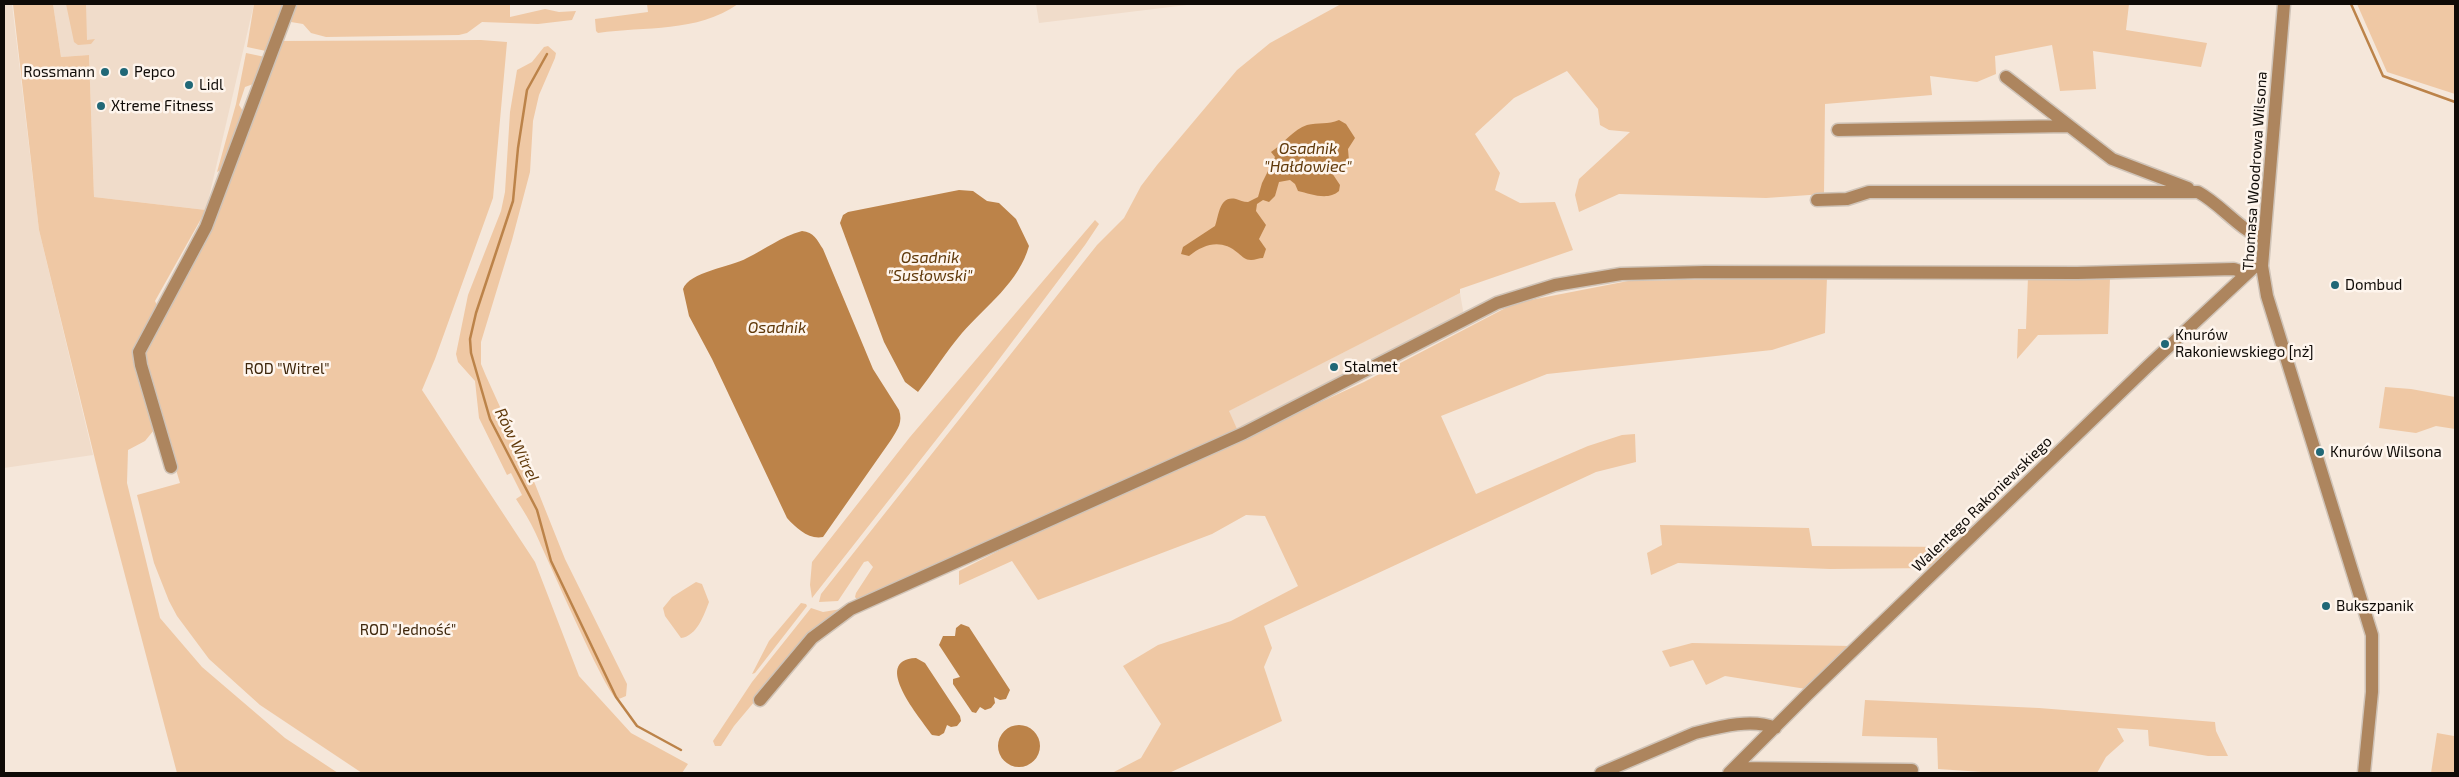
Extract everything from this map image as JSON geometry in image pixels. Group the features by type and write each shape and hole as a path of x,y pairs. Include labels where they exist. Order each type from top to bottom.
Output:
{"street":[{"path":"172,466 140,365 139,352 206,226 290,4"},
{"name":"Thomasa Woodrowa Wilsona","path":"2284,4 2262,266 2267,296 2372,635 2373,671 2364,773"},
{"path":"2006,77 2112,158 2198,192 2225,211 2250,235 2264,239"},
{"path":"1838,130 2068,126"},
{"path":"1818,200 1847,199 1869,192 2198,192"},
{"name":"Walentego Rakoniewskiego","path":"1732,770 2246,273 2251,269 2262,266"},
{"path":"760,700 812,638 851,610 1244,433 1439,332 1516,296 1555,285 1621,274 1827,271 2132,272 2234,269 2246,273"},
{"path":"1601,773 1695,733 1710,729 1756,723 1775,728"},
{"path":"1732,770 1912,770"}],"shaded area":[{"path":"4,4 12,4 39,230 93,455 4,468"},
{"path":"53,4 254,4 206,210 94,197 89,55 61,57"},
{"path":"1036,4 1195,4 1039,23"},
{"name":"Stalmet","path":"1460,293 1464,316 1238,431 1228,411"}],"green space":[{"path":"13,4 53,4 61,57 89,55 94,197 206,210 155,301 158,307 134,353 154,430 145,441 128,450 127,483 160,618 202,667 285,738 338,773 177,773 102,488 39,230"},
{"path":"66,4 86,4 87,40 95,39 91,44 78,45 74,42"},
{"path":"254,4 288,4 266,51 247,47"},
{"path":"294,4 510,4 510,17 545,9 559,12 576,11 572,20 538,24 482,22 467,33 459,35 326,37 311,33 303,24 285,21"},
{"path":"647,4 738,4 705,20 688,24 598,33 596,31 595,19 648,12"},
{"path":"1341,4 2129,4 2126,30 2207,43 2201,67 2093,51 2096,89 2060,91 2052,45 1995,56 1996,74 1977,82 1930,76 1932,95 1825,104 1824,194 1766,198 1619,194 1579,212 1575,195 1579,179 1630,132 1609,130 1600,125 1598,109 1567,71 1514,98 1475,134 1500,173 1495,190 1520,203 1555,202 1573,250 1460,289 1460,293 1229,411 1238,431 859,602 855,597 856,593 873,567 868,561 864,562 838,601 819,602 821,594 1097,245 1124,218 1141,186 1157,165 1237,70 1270,43"},
{"path":"2357,4 2455,4 2455,94 2387,72"},
{"path":"481,40 507,42 493,198 422,390 535,562 579,676 631,733 688,764 682,773 362,773 260,705 209,659 177,616 154,563 137,495 180,483 146,368 146,344 204,239 279,41"},
{"path":"548,46 556,53 555,58 539,95 533,121 530,172 512,240 481,342 481,364 535,484 565,559 627,684 626,696 619,699 610,690 600,672 533,528 516,499 522,495 511,473 507,475 479,418 475,381 458,362 456,354 468,295 501,211 505,192 510,112 517,70 532,62 544,47"},
{"path":"246,53 265,57 256,83 245,87 239,105 245,114 225,168 217,172 236,104"},
{"path":"1095,220 1099,224 1085,245 991,370 812,598 810,585 812,562 910,437"},
{"path":"1827,277 1825,333 1772,350 1547,374 1441,416 1476,494 1588,446 1622,435 1635,434 1636,462 1596,472 1264,626 1272,648 1264,667 1282,721 1169,773 1112,773 1141,758 1161,724 1123,666 1158,645 1231,621 1298,586 1265,516 1246,515 1212,534 1038,600 1012,561 959,585 959,571 1012,544 1364,382 1515,303 1628,281"},
{"path":"2028,277 2110,278 2108,334 2038,335 2017,359 2018,329 2026,329"},
{"path":"2385,387 2411,389 2455,397 2455,429 2436,426 2416,433 2379,428"},
{"path":"1660,525 1809,528 1812,546 1955,547 1932,568 1830,569 1678,563 1651,575 1647,553 1662,545"},
{"path":"696,582 702,584 709,602 696,629 681,638 665,616 663,608 672,597"},
{"path":"801,603 807,606 755,673 752,674 769,641"},
{"path":"811,608 823,612 841,609 806,640 734,726 721,746 715,746 713,741 752,682"},
{"path":"1692,643 1851,646 1806,689 1725,676 1706,685 1693,660 1670,667 1662,651"},
{"path":"1865,700 2039,708 2215,722 2216,731 2228,756 2208,756 2149,746 2148,730 2117,728 2124,741 2106,757 2097,773 1997,773 1938,769 1937,738 1862,736"},
{"path":"2455,732 2455,773 2431,773 2437,733 2454,736"}],"water":[{"name":"Osadnik \"Hałdowiec\"","path":"1339,120 1346,124 1355,138 1348,149 1349,161 1345,167 1338,168 1332,173 1340,185 1339,191 1330,196 1319,196 1298,191 1295,184 1290,180 1279,182 1275,196 1269,202 1263,200 1257,204 1256,211 1266,225 1259,239 1266,249 1263,258 1247,259 1220,244 1201,248 1189,256 1181,254 1183,247 1215,226 1221,207 1226,200 1236,199 1248,202 1258,197 1262,183 1275,157 1271,152 1293,133 1307,125"},
{"name":"Osadnik \"Susłowski\"","path":"959,190 973,191 987,201 999,203 1016,219 1029,246 1018,271 1010,282 962,333 918,392 905,382 884,342 840,223 843,215 848,212"},
{"name":"Osadnik","path":"802,231 812,235 823,249 873,369 899,410 900,418 898,429 891,440 823,537 808,535 794,526 787,518 712,359 689,316 683,289 693,278 754,255 780,240"},
{"path":"961,624 969,627 1010,690 1006,699 1000,700 994,697 995,703 991,708 985,710 980,707 976,713 972,712 953,684 953,679 960,677 939,645 943,636 955,636 956,628"},
{"path":"916,658 925,663 960,716 961,721 957,726 951,727 947,725 944,733 939,736 932,735 918,716 898,679 898,669 903,661"},
{"path":"1015,725 1023,725 1034,731 1040,746 1034,761 1023,767 1015,767 1004,761 998,750 998,742 1004,731"}],"waterway":[{"path":"2351,4 2383,76 2455,102"},
{"name":"Rów Witrel","path":"547,54 527,90 518,148 513,201 476,313 470,339 471,353 490,419 537,510 551,561 616,697 637,726 681,750"}],"place":[{"name":"Rossmann","path":"105,72"},
{"name":"Pepco","path":"124,72"},
{"name":"Lidl","path":"189,85"},
{"name":"Xtreme Fitness","path":"101,106"},
{"name":"Dombud","path":"2335,285"},
{"name":"Knurów Rakoniewskiego [nż]","path":"2165,344"},
{"name":"Stalmet","path":"1334,367"},
{"name":"Knurów Wilsona","path":"2320,452"},
{"name":"Bukszpanik","path":"2326,606"}],"park label":[{"name":"ROD \"Witrel\"","path":"287,369"},
{"name":"ROD \"Jedność\"","path":"408,630"}]}
